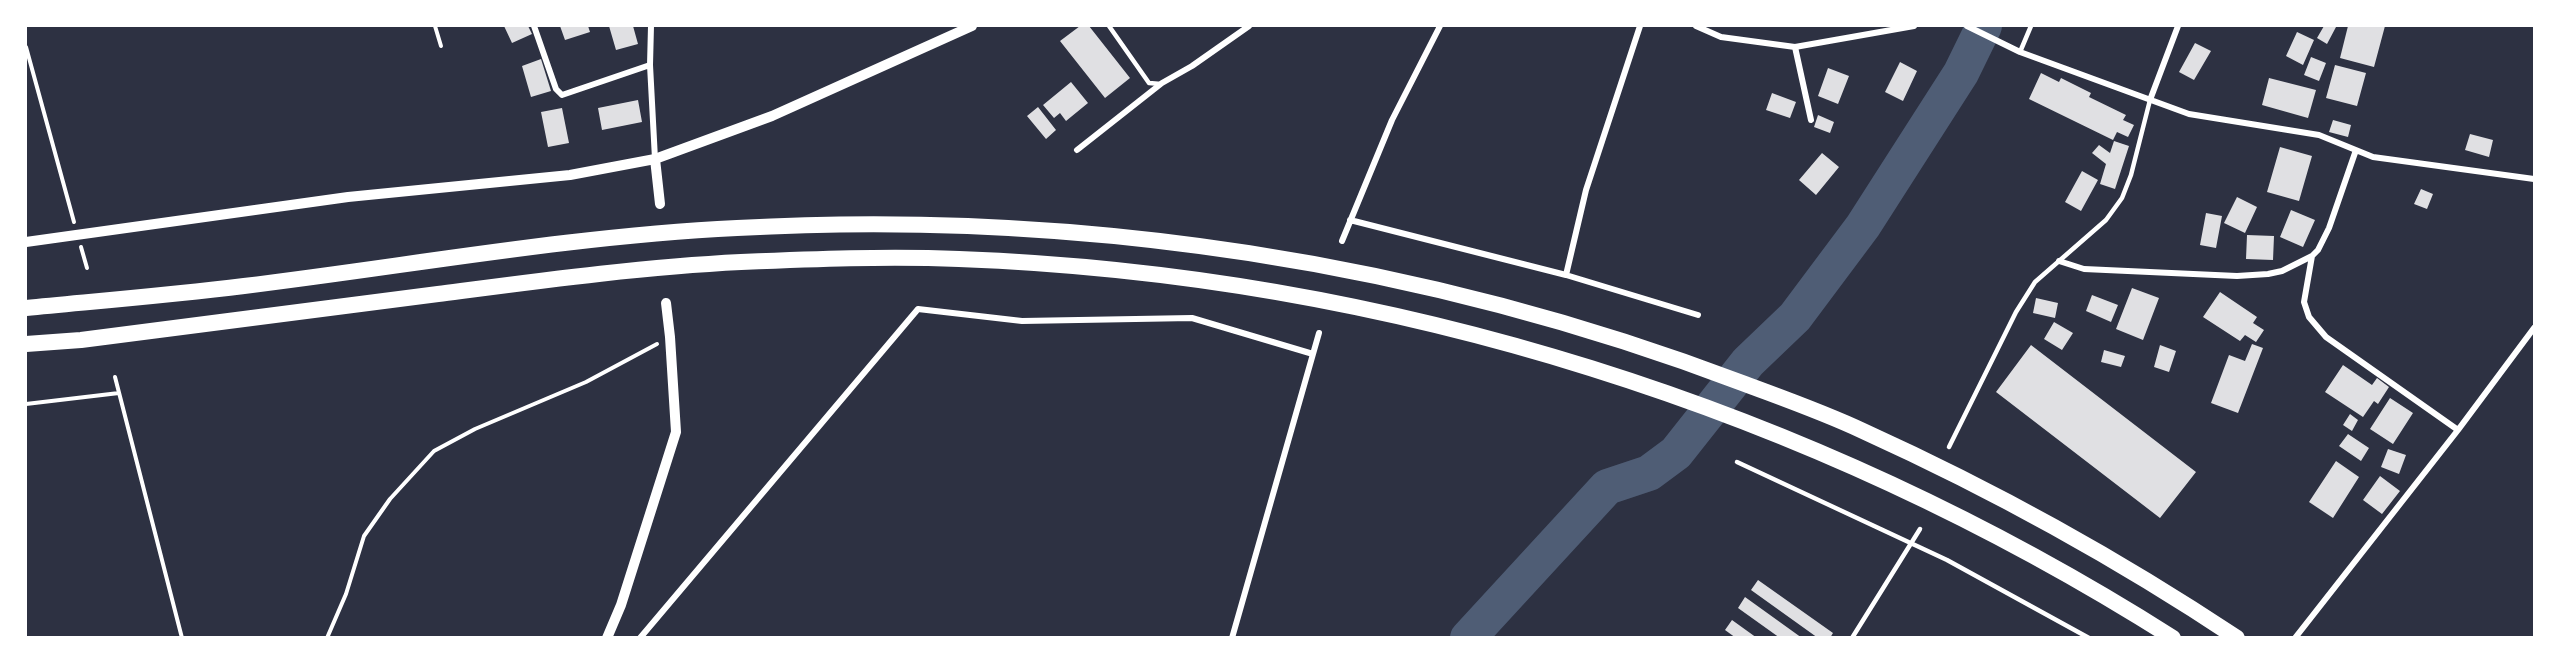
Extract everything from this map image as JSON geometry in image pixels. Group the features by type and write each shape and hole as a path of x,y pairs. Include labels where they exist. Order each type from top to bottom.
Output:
{"highway":[{"path":"26,308 243,286 509,249 645,234 855,223 1050,230 1171,242 1353,271 1536,315 1668,355 1860,429 2046,521 2184,603 2237,638"},
{"path":"26,344 81,340 649,270 738,262 957,259 1165,276 1305,298 1422,321 1506,343 1640,383 1756,425 1969,521 2040,558 2173,638"}],"street":[{"path":"534,26 556,88 562,95 650,65"},
{"path":"651,26 650,65 660,204"},
{"path":"26,242 348,197 570,175 656,159 772,116 972,26"},
{"path":"1077,150 1162,83 1192,66 1249,26"},
{"path":"1342,241 1392,120 1440,26"},
{"path":"1566,275 1586,190 1640,26"},
{"path":"1696,26 1721,38 1795,47 1914,26"},
{"path":"2150,100 2178,26"},
{"path":"1970,27 2020,52 2189,114 2319,135 2373,157 2535,179"},
{"path":"1795,47 1811,120"},
{"path":"2356,150 2329,228 2312,256 2304,302 2309,317 2326,338 2458,430"},
{"path":"1350,220 1566,275 1698,315"},
{"path":"2058,261 2084,269 2236,276 2275,273 2312,256"},
{"path":"607,638 621,605 676,432 666,303"},
{"path":"640,638 918,309 1022,321 1192,318 1313,354"},
{"path":"2295,638 2535,328"},
{"path":"1232,638 1319,333"}],"lane":[{"path":"1109,26 1149,82 1162,83"},
{"path":"2020,52 2031,26"},
{"path":"1949,447 2016,312 2035,282 2106,220 2122,198 2131,175 2150,100"},
{"path":"1737,462 1913,544 2089,638"},
{"path":"1852,638 1913,544 1920,529"}],"path":[{"path":"435,26 441,46"},
{"path":"26,47 87,268"},
{"path":"327,638 346,594 364,536 390,499 434,451 475,429 586,382 670,337"},
{"path":"116,377 182,638"},
{"path":"26,404 119,393"}],"building":[{"path":"504,26 528,26 532,34 512,43"},
{"path":"560,26 588,26 590,32 565,40"},
{"path":"609,26 633,26 638,44 616,50"},
{"path":"1080,26 1089,26 1130,78 1105,98 1060,41"},
{"path":"2324,26 2336,27 2327,44 2317,38"},
{"path":"2348,26 2385,26 2374,67 2340,58"},
{"path":"2297,32 2314,40 2303,65 2286,56"},
{"path":"2195,43 2211,51 2194,80 2179,72"},
{"path":"2311,57 2326,63 2319,81 2304,75"},
{"path":"541,59 551,91 531,97 522,66"},
{"path":"1900,62 1917,71 1903,101 1885,92"},
{"path":"2335,65 2366,73 2357,106 2326,98"},
{"path":"1828,68 1849,76 1838,104 1818,96"},
{"path":"2041,73 2059,82 2061,78 2091,93 2089,97 2126,115 2123,120 2134,125 2128,137 2117,132 2113,140 2029,99"},
{"path":"2269,78 2316,90 2308,118 2262,105"},
{"path":"1071,82 1088,103 1066,121 1060,113 1054,118 1043,105"},
{"path":"1772,93 1796,102 1790,118 1766,110"},
{"path":"638,100 642,122 602,130 598,108"},
{"path":"1038,107 1056,130 1046,139 1027,116"},
{"path":"562,108 569,143 548,147 541,112"},
{"path":"1818,115 1834,122 1830,133 1814,127"},
{"path":"2333,120 2351,125 2348,137 2329,132"},
{"path":"2470,134 2493,140 2489,157 2465,150"},
{"path":"2114,141 2129,146 2115,189 2100,184 2106,164 2092,153 2099,145 2110,153"},
{"path":"2280,147 2312,156 2299,201 2267,192"},
{"path":"1822,153 1839,167 1816,195 1799,180"},
{"path":"2082,171 2098,180 2081,211 2065,202"},
{"path":"2421,189 2433,194 2427,209 2414,204"},
{"path":"2237,197 2257,207 2245,233 2224,223"},
{"path":"2291,210 2315,220 2303,247 2280,237"},
{"path":"2206,213 2222,216 2216,248 2200,245"},
{"path":"2247,235 2274,236 2273,260 2246,259"},
{"path":"2132,288 2159,298 2143,340 2116,329"},
{"path":"2220,292 2257,317 2253,323 2264,330 2256,342 2245,335 2240,341 2203,317"},
{"path":"2092,295 2118,305 2111,322 2086,311"},
{"path":"2036,298 2058,303 2055,318 2033,313"},
{"path":"2054,322 2073,333 2062,350 2044,339"},
{"path":"2252,344 2263,348 2238,413 2211,403 2229,355 2245,361"},
{"path":"2031,345 2196,472 2160,518 1996,392"},
{"path":"2160,345 2176,351 2169,372 2154,367"},
{"path":"2104,350 2125,356 2121,367 2101,362"},
{"path":"2343,365 2372,385 2377,378 2389,387 2378,404 2374,401 2363,417 2325,392"},
{"path":"2390,398 2413,413 2393,444 2370,429"},
{"path":"2350,414 2358,420 2352,431 2343,425"},
{"path":"2348,434 2369,448 2361,461 2339,446"},
{"path":"2388,449 2406,455 2399,474 2381,467"},
{"path":"2336,461 2359,477 2333,518 2309,502"},
{"path":"2380,476 2400,491 2382,514 2363,500"},
{"path":"1758,580 1833,633 1830,638 1818,638 1751,590"},
{"path":"1745,597 1802,638 1780,638 1738,608"},
{"path":"1732,620 1757,638 1736,638 1725,630"}],"waterway":[{"path":"1468,638 1607,487 1649,473 1676,453 1748,362 1795,317 1863,226 1961,73 1984,26"}]}
